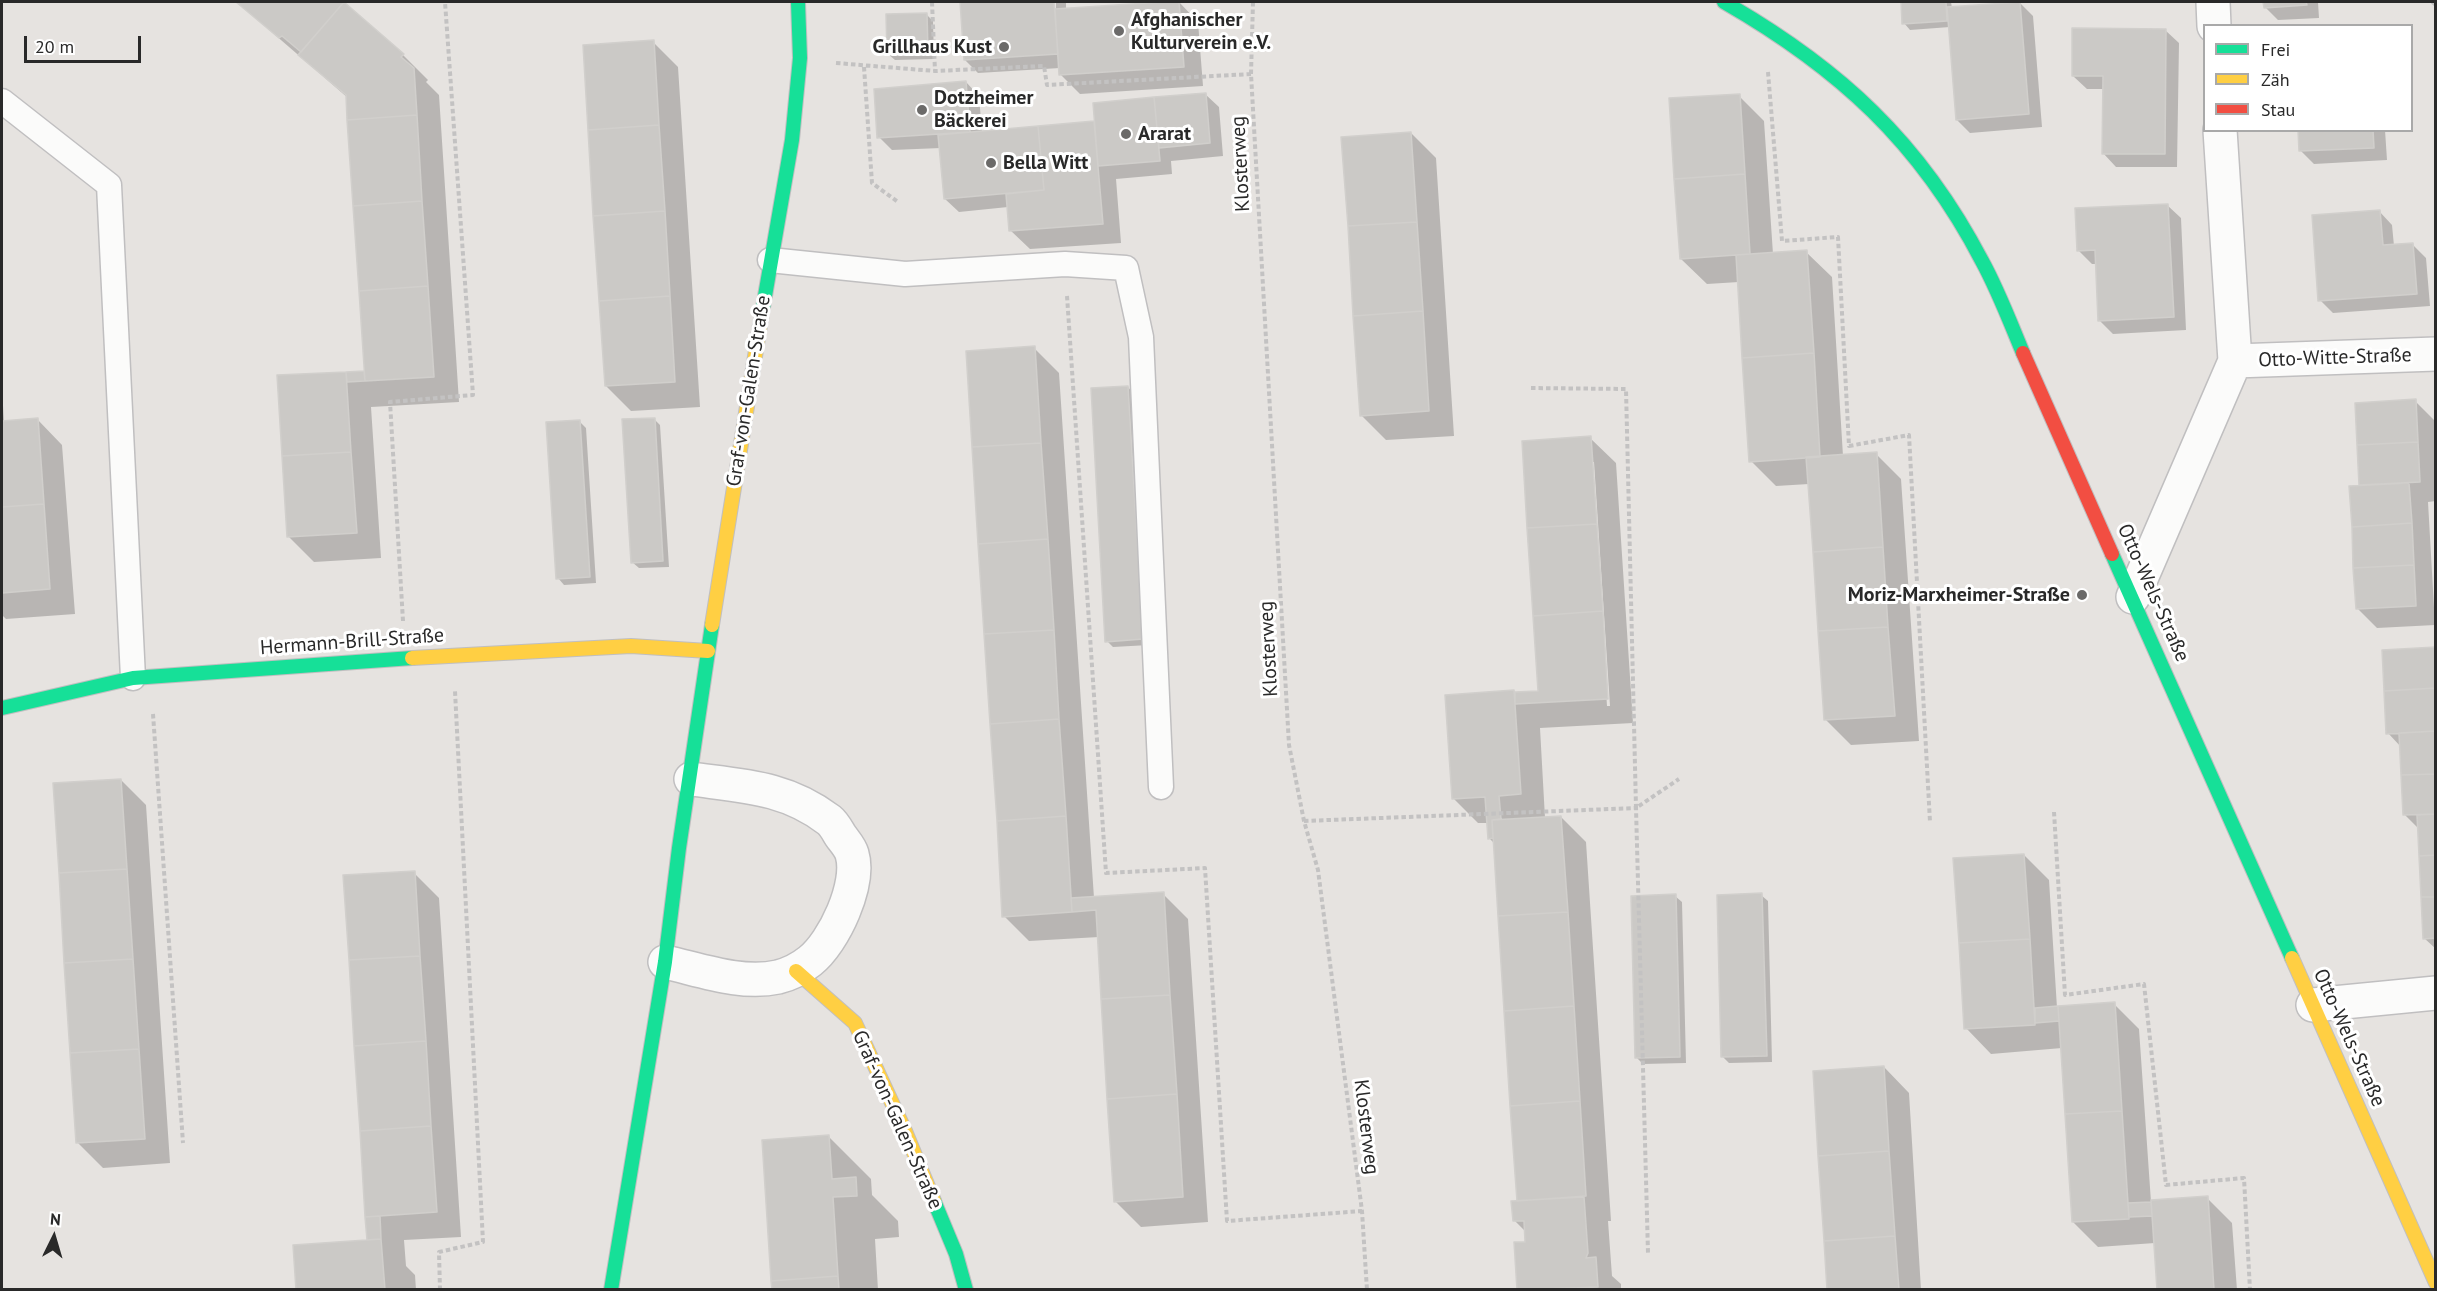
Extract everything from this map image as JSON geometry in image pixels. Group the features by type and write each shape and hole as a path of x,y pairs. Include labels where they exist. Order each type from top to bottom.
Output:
{"street":[{"name":"Graf-von-Galen-Straße","path":"611,1290 665,962 708,651 770,260 792,140 800,58 798,2"},
{"name":"Otto-Wels-Straße","path":"1724,2 1764,24 1808,54 1849,88 1887,125 1923,166 1955,213 1983,262 2436,1283"},
{"path":"2212,2 2214,24"},
{"path":"2133,597 2235,361 2220,132"},
{"name":"Otto-Witte-Straße","path":"2235,361 2436,354"},
{"name":"Hermann-Brill-Straße","path":"2,708 48,696 142,678 405,658 631,646 708,651"},
{"path":"665,962 750,980 775,977 796,971 813,960 832,934 842,914 854,872 852,853 832,822 796,798 752,787 691,779"},
{"name":"Graf-von-Galen-Straße","path":"796,971 855,1023 905,1131 957,1254 966,1290"},
{"path":"2313,1005 2436,993"}],"lane":[{"path":"2,101 109,184 142,678"},
{"path":"770,260 905,274 1065,264 1126,268 1141,337 1161,786"}],"path":[{"path":"405,658 390,402 473,395 445,2"},
{"path":"932,2 935,71"},
{"name":"Klosterweg","path":"1253,2 1251,74 1289,745 1304,821 1318,870 1362,1211 1367,1290"},
{"path":"2432,2 2436,5"},
{"path":"1764,24 1782,241 1838,237 1849,446 1909,435 1930,822"},
{"path":"800,58 864,67 935,71 1044,66 1047,85 1251,74"},
{"path":"864,67 872,183 898,202"},
{"path":"1531,387 1626,389 1648,1252"},
{"path":"440,1290 439,1252 483,1242 454,655"},
{"path":"142,678 183,1143"},
{"path":"1304,821 1636,808 1679,779"},
{"path":"2054,812 2065,995 2144,984 2166,1185 2244,1178 2250,1290"}],"building":[{"path":"236,2 344,2 301,52 282,36 279,38"},
{"path":"344,2 404,54 401,57 414,68 417,115 347,120 346,95 298,55"},
{"path":"960,2 1054,2 1058,54 964,60"},
{"name":"Afghanischer Kulturverein e.V.","path":"1179,2 1184,67 1059,75 1055,9"},
{"path":"1901,2 1946,2 1947,21 1902,24"},
{"path":"2020,2 2029,114 1956,120 1947,7"},
{"path":"2263,2 2306,2 2307,5 2264,8"},
{"path":"927,13 928,53 887,54 886,14"},
{"path":"2072,28 2166,29 2165,154 2102,154 2103,76 2072,76"},
{"path":"654,40 659,125 588,130 583,45"},
{"name":"Dotzheimer Bäckerei","path":"966,81 970,132 877,138 874,89"},
{"path":"1206,93 1210,143 1159,148 1154,97"},
{"path":"1740,94 1745,174 1674,179 1669,98"},
{"name":"Ararat","path":"1154,97 1160,161 1098,166 1093,103"},
{"path":"417,115 422,201 353,206 347,120"},
{"path":"1094,121 1103,224 1009,231 1006,194 1044,190 1038,126"},
{"path":"659,125 665,211 593,216 588,130"},
{"name":"Bella Witt","path":"1038,126 1044,190 944,199 938,135"},
{"path":"1411,132 1417,222 1348,226 1341,137"},
{"path":"2298,132 2373,132 2374,148 2299,151"},
{"path":"1745,174 1750,254 1680,259 1674,179"},
{"path":"422,201 428,286 359,291 353,206"},
{"path":"2168,204 2174,317 2098,321 2095,250 2077,251 2075,208"},
{"path":"2380,210 2383,245 2413,243 2417,294 2318,301 2312,215"},
{"path":"665,211 670,296 599,301 593,216"},
{"path":"1417,222 1423,311 1353,316 1348,226"},
{"path":"1807,250 1814,353 1742,358 1736,255"},
{"path":"428,286 434,377 365,381 359,291"},
{"path":"670,296 675,382 605,386 599,301"},
{"path":"1423,311 1429,411 1360,416 1353,316"},
{"path":"1035,346 1041,443 972,447 966,351"},
{"path":"1814,353 1820,457 1749,462 1742,358"},
{"path":"364,371 365,381 347,382 346,372"},
{"path":"346,372 351,452 282,456 277,375"},
{"path":"1128,386 1143,639 1105,642 1091,388"},
{"path":"2416,399 2418,442 2357,445 2355,403"},
{"path":"38,418 44,504 2,507 2,421"},
{"path":"655,418 663,561 631,563 622,419"},
{"path":"580,420 590,577 556,579 546,422"},
{"path":"1591,436 1597,524 1527,528 1522,441"},
{"path":"2418,442 2420,482 2359,485 2357,445"},
{"path":"1041,443 1048,539 978,544 972,447"},
{"path":"351,452 357,533 287,537 282,456"},
{"path":"1877,452 1883,547 1813,552 1806,457"},
{"path":"2409,483 2412,523 2352,527 2349,486"},
{"path":"44,504 50,589 2,593 2,507"},
{"path":"2412,523 2414,565 2353,568 2352,527"},
{"path":"1597,524 1603,611 1533,616 1527,528"},
{"path":"1048,539 1054,630 984,634 978,544"},
{"path":"1883,547 1888,627 1818,631 1813,552"},
{"path":"2414,565 2416,606 2356,609 2353,568"},
{"path":"1603,611 1608,699 1515,704 1515,692 1538,691 1533,616"},
{"path":"1888,627 1895,716 1824,720 1818,631"},
{"path":"1054,630 1059,719 990,724 984,634"},
{"path":"2436,647 2436,688 2384,691 2382,650"},
{"path":"2436,688 2436,731 2386,734 2384,691"},
{"path":"1514,690 1521,794 1499,796 1501,819 1492,820 1493,838 1488,839 1485,797 1452,799 1445,695"},
{"path":"1059,719 1066,816 997,821 990,724"},
{"path":"2436,731 2436,774 2401,775 2399,733"},
{"path":"2436,774 2436,814 2403,815 2401,775"},
{"path":"121,779 127,869 59,873 53,783"},
{"path":"2436,814 2436,855 2419,856 2417,815"},
{"path":"1066,816 1072,912 1002,917 997,821"},
{"path":"1561,816 1568,912 1498,916 1492,820"},
{"path":"2024,854 2030,939 1959,943 1953,858"},
{"path":"2436,855 2436,897 2421,897 2419,856"},
{"path":"127,869 133,959 64,963 59,873"},
{"path":"415,871 420,956 349,960 343,875"},
{"path":"1164,892 1170,995 1101,999 1096,910 1072,912 1071,898"},
{"path":"1762,893 1767,1056 1721,1057 1717,895"},
{"path":"1676,894 1680,1057 1635,1058 1631,896"},
{"path":"2421,897 2436,897 2436,938 2423,939"},
{"path":"1568,912 1574,1006 1504,1011 1498,916"},
{"path":"2030,939 2035,1025 1964,1029 1959,943"},
{"path":"420,956 426,1041 354,1046 349,960"},
{"path":"133,959 139,1049 70,1053 64,963"},
{"path":"1170,995 1177,1094 1107,1099 1101,999"},
{"path":"2115,1002 2122,1111 2065,1114 2058,1006"},
{"path":"1574,1006 1580,1101 1510,1106 1504,1011"},
{"path":"2058,1006 2059,1021 2035,1023 2035,1008"},
{"path":"426,1041 431,1126 360,1131 354,1046"},
{"path":"139,1049 145,1139 76,1143 70,1053"},
{"path":"1884,1066 1889,1151 1818,1156 1813,1071"},
{"path":"1177,1094 1183,1197 1114,1202 1107,1099"},
{"path":"1580,1101 1586,1196 1517,1201 1510,1106"},
{"path":"2122,1111 2129,1219 2072,1222 2065,1114"},
{"path":"431,1126 437,1212 365,1217 360,1131"},
{"path":"829,1135 832,1179 856,1177 857,1196 833,1197 838,1276 771,1281 762,1140"},
{"path":"1889,1151 1895,1236 1824,1241 1818,1156"},
{"path":"2208,1196 2214,1290 2157,1290 2151,1200"},
{"path":"1584,1197 1588,1253 1586,1258 1596,1257 1598,1287 1517,1290 1514,1242 1525,1242 1524,1221 1513,1221 1511,1201"},
{"path":"2151,1202 2152,1216 2129,1217 2128,1203"},
{"path":"380,1216 381,1239 367,1240 365,1217"},
{"path":"1895,1236 1899,1290 1827,1290 1824,1241"},
{"path":"381,1239 385,1290 296,1290 293,1245"},
{"path":"838,1276 839,1290 772,1290 771,1281"}],"traffic: fast":[{"path":"761,319 792,140 800,58 798,2"},
{"path":"1724,2 1766,27 1840,82 1903,144 1932,180 1958,218 1993,283 2023,353"},
{"path":"2112,554 2292,958"},
{"path":"611,1290 665,962 679,848 712,625"},
{"path":"2,708 133,678 412,658"},
{"path":"934,1201 956,1254 966,1290"}],"traffic: slow":[{"path":"712,625 761,319"},
{"path":"412,658 631,646 708,651"},
{"path":"2292,958 2436,1283"},
{"path":"796,971 855,1023 905,1131 934,1201"}],"traffic: jam":[{"path":"2023,353 2112,554"}],"place":[{"name":"Afghanischer Kulturverein e.V.","path":"1119,31"},
{"name":"Grillhaus Kust","path":"1004,47"},
{"name":"Dotzheimer Bäckerei","path":"922,110"},
{"name":"Ararat","path":"1126,134"},
{"name":"Bella Witt","path":"991,163"},
{"name":"Moriz-Marxheimer-Straße","path":"2082,595"}]}
